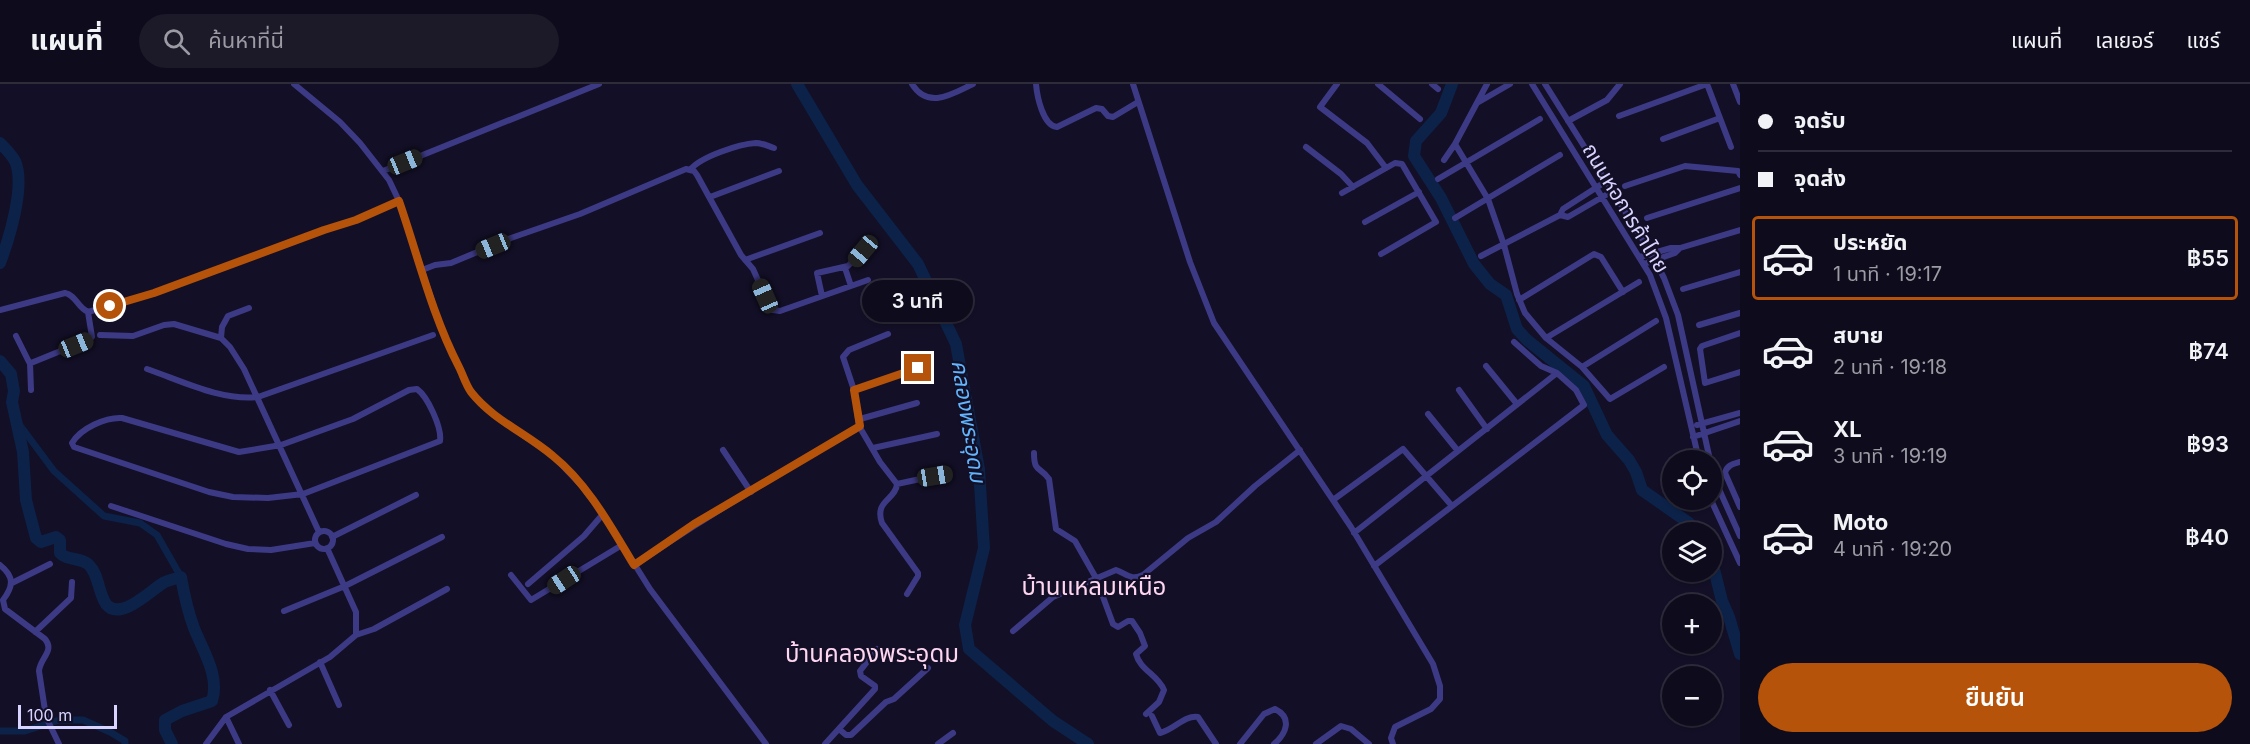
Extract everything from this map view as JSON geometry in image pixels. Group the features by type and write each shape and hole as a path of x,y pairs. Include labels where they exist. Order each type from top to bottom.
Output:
{"street":[{"path":"294,84 340,122 383,171 399,201 448,348 469,389 483,406 567,468 603,514 650,589 766,744"},
{"path":"383,171 599,84"},
{"path":"912,84 924,97 938,99 945,98 973,84"},
{"path":"1036,84 1037,94 1048,124 1052,127 1057,127 1096,108 1102,108 1108,116 1113,117 1138,102"},
{"path":"1133,84 1193,272 1214,323 1333,500 1433,664 1440,686 1440,699 1431,709 1395,727 1391,738 1393,744"},
{"path":"1337,84 1320,107 1367,143 1386,168"},
{"path":"1378,84 1420,119"},
{"path":"1432,84 1438,89"},
{"path":"1444,160 1487,84"},
{"path":"1477,103 1510,84"},
{"name":"ถนนหอการค้าไทย","path":"1532,84 1595,189 1644,264 1666,318 1696,450"},
{"name":"ถนนหอการค้าไทย","path":"1545,84 1651,253 1664,278 1678,315 1707,450"},
{"path":"1568,121 1606,100 1620,84"},
{"path":"1619,116 1707,84 1731,147"},
{"path":"1733,84 1740,102"},
{"path":"1438,179 1540,118"},
{"path":"1663,139 1720,118"},
{"path":"690,170 696,163 753,144 774,147"},
{"path":"1455,144 1488,199 1525,314 1546,338 1582,367 1610,399 1664,367"},
{"path":"1306,147 1341,174 1353,187"},
{"path":"1455,218 1560,155"},
{"path":"1342,194 1395,163 1402,164 1436,222 1381,254"},
{"path":"1625,186 1685,166 1738,171 1740,175"},
{"path":"422,270 435,265 451,263 511,238 580,214 686,169 697,174 745,260 753,269 773,310 780,310 868,280"},
{"path":"710,197 779,171"},
{"path":"1481,256 1560,215 1563,209 1605,182"},
{"path":"1647,218 1740,188"},
{"path":"1365,222 1419,192"},
{"path":"1560,215 1568,217 1611,192"},
{"path":"0,310 64,293 74,297 81,309 88,312 154,293 356,220 399,201"},
{"path":"1640,257 1740,230"},
{"path":"745,260 820,233"},
{"path":"1644,264 1675,253 1680,248"},
{"path":"822,296 817,273 845,268 854,262 863,251"},
{"path":"1519,300 1594,254 1601,256 1623,292"},
{"path":"845,268 851,286"},
{"path":"1683,289 1740,272"},
{"path":"1546,338 1639,282"},
{"path":"221,338 222,327 228,316 249,308"},
{"path":"30,363 90,339 92,337 88,312"},
{"path":"1699,325 1740,312"},
{"path":"1582,367 1656,321"},
{"path":"100,334 133,336 169,324 221,338 230,347 244,369 320,532"},
{"path":"1740,333 1702,346 1700,349 1706,383 1740,372"},
{"path":"888,334 849,350 844,354 844,361 854,390 860,423 880,462 897,484 897,489 881,506 880,514 882,524 918,573 907,594"},
{"path":"147,369 225,396 258,397 433,335"},
{"path":"15,336 30,363 31,390"},
{"path":"1374,566 1584,405 1576,390 1557,373 1541,366 1514,342"},
{"path":"1486,366 1517,404"},
{"path":"854,390 918,368"},
{"path":"1354,533 1557,373"},
{"path":"417,389 427,399 441,434 440,441 303,494 268,498 233,497 209,492 74,447 72,443 80,435 112,417 136,421 239,452 281,445 353,419 409,390 417,389"},
{"path":"1459,390 1486,429"},
{"path":"634,565 694,524 751,492 860,423 916,404"},
{"path":"1690,426 1740,413"},
{"path":"1428,414 1458,451"},
{"path":"1693,437 1740,421"},
{"path":"873,448 937,434"},
{"path":"1333,500 1403,449 1452,506"},
{"path":"723,450 751,492"},
{"path":"1013,631 1053,597 1116,570 1136,579 1143,575 1188,538 1216,522 1255,486 1300,450"},
{"path":"1034,453 1034,466 1045,473 1049,479 1056,529 1075,542 1096,579 1113,624 1118,627 1130,620 1135,624 1145,646 1136,654 1136,657 1164,687 1159,702 1149,715 1160,733 1168,731 1188,717 1197,717 1216,744"},
{"path":"1739,502 1725,473 1726,468 1730,465 1740,462"},
{"path":"897,484 948,473"},
{"path":"332,537 416,495"},
{"path":"1722,496 1740,536"},
{"path":"111,507 248,549 272,550 315,543"},
{"path":"1716,510 1740,563"},
{"path":"528,584 584,536 603,514"},
{"path":"315,543 316,536 320,532 325,531 332,537"},
{"path":"327,548 332,542 332,537"},
{"path":"284,611 345,586 442,537"},
{"path":"315,543 319,547 327,548"},
{"path":"511,575 531,600 622,545"},
{"path":"327,548 356,612 356,635"},
{"path":"50,564 12,583 2,604 49,645 49,650 39,664 39,671 46,717 59,744"},
{"path":"0,565 10,574 12,583"},
{"path":"35,632 72,597 72,582"},
{"path":"206,744 226,717 340,650 356,635 374,629 447,589"},
{"path":"825,744 875,689 875,686 861,676 860,671 877,649"},
{"path":"320,662 339,705"},
{"path":"839,729 846,735 851,735 886,702 894,699 928,668"},
{"path":"270,690 289,725"},
{"path":"1240,744 1264,714 1275,709 1281,712 1286,721 1286,728 1285,734 1274,744"},
{"path":"226,717 239,744"},
{"path":"1316,744 1341,726 1351,729 1369,744"},
{"path":"938,744 953,733"}],"waterway":[{"name":"คลองพระอุดม","path":"797,84 857,185 918,264 956,344 979,469 984,548 965,625 969,649 1053,721 1088,744"},
{"path":"1452,84 1441,113 1416,141 1414,156 1441,198 1474,264 1490,284 1506,295 1517,329 1527,340 1584,386 1607,435 1629,460 1642,490 1688,522"},
{"path":"0,143 15,161 19,184 15,212 0,263"},
{"path":"0,361 11,374 14,391 12,402 23,452 26,500 36,538 41,542 56,537 60,540 60,553 89,565 95,574 103,599 112,609 127,607 163,583 181,577 192,622 212,673 214,692 212,701 182,711 165,720 165,730 172,744"},
{"path":"16,420 54,471 104,516 140,523 157,535 181,577"},
{"path":"1717,582 1740,654"},
{"path":"0,731 25,731 59,720 83,720 110,732 125,741 125,744"}],"district":[{"name":"บ้านแหลมเหนือ","path":"1094,586"},
{"name":"บ้านคลองพระอุดม","path":"872,653"}],"route":[{"path":"110,306 154,293 356,220 399,201 448,348 469,389 483,406 567,468 603,514 634,565 694,524 860,426 854,390 918,368"}]}
